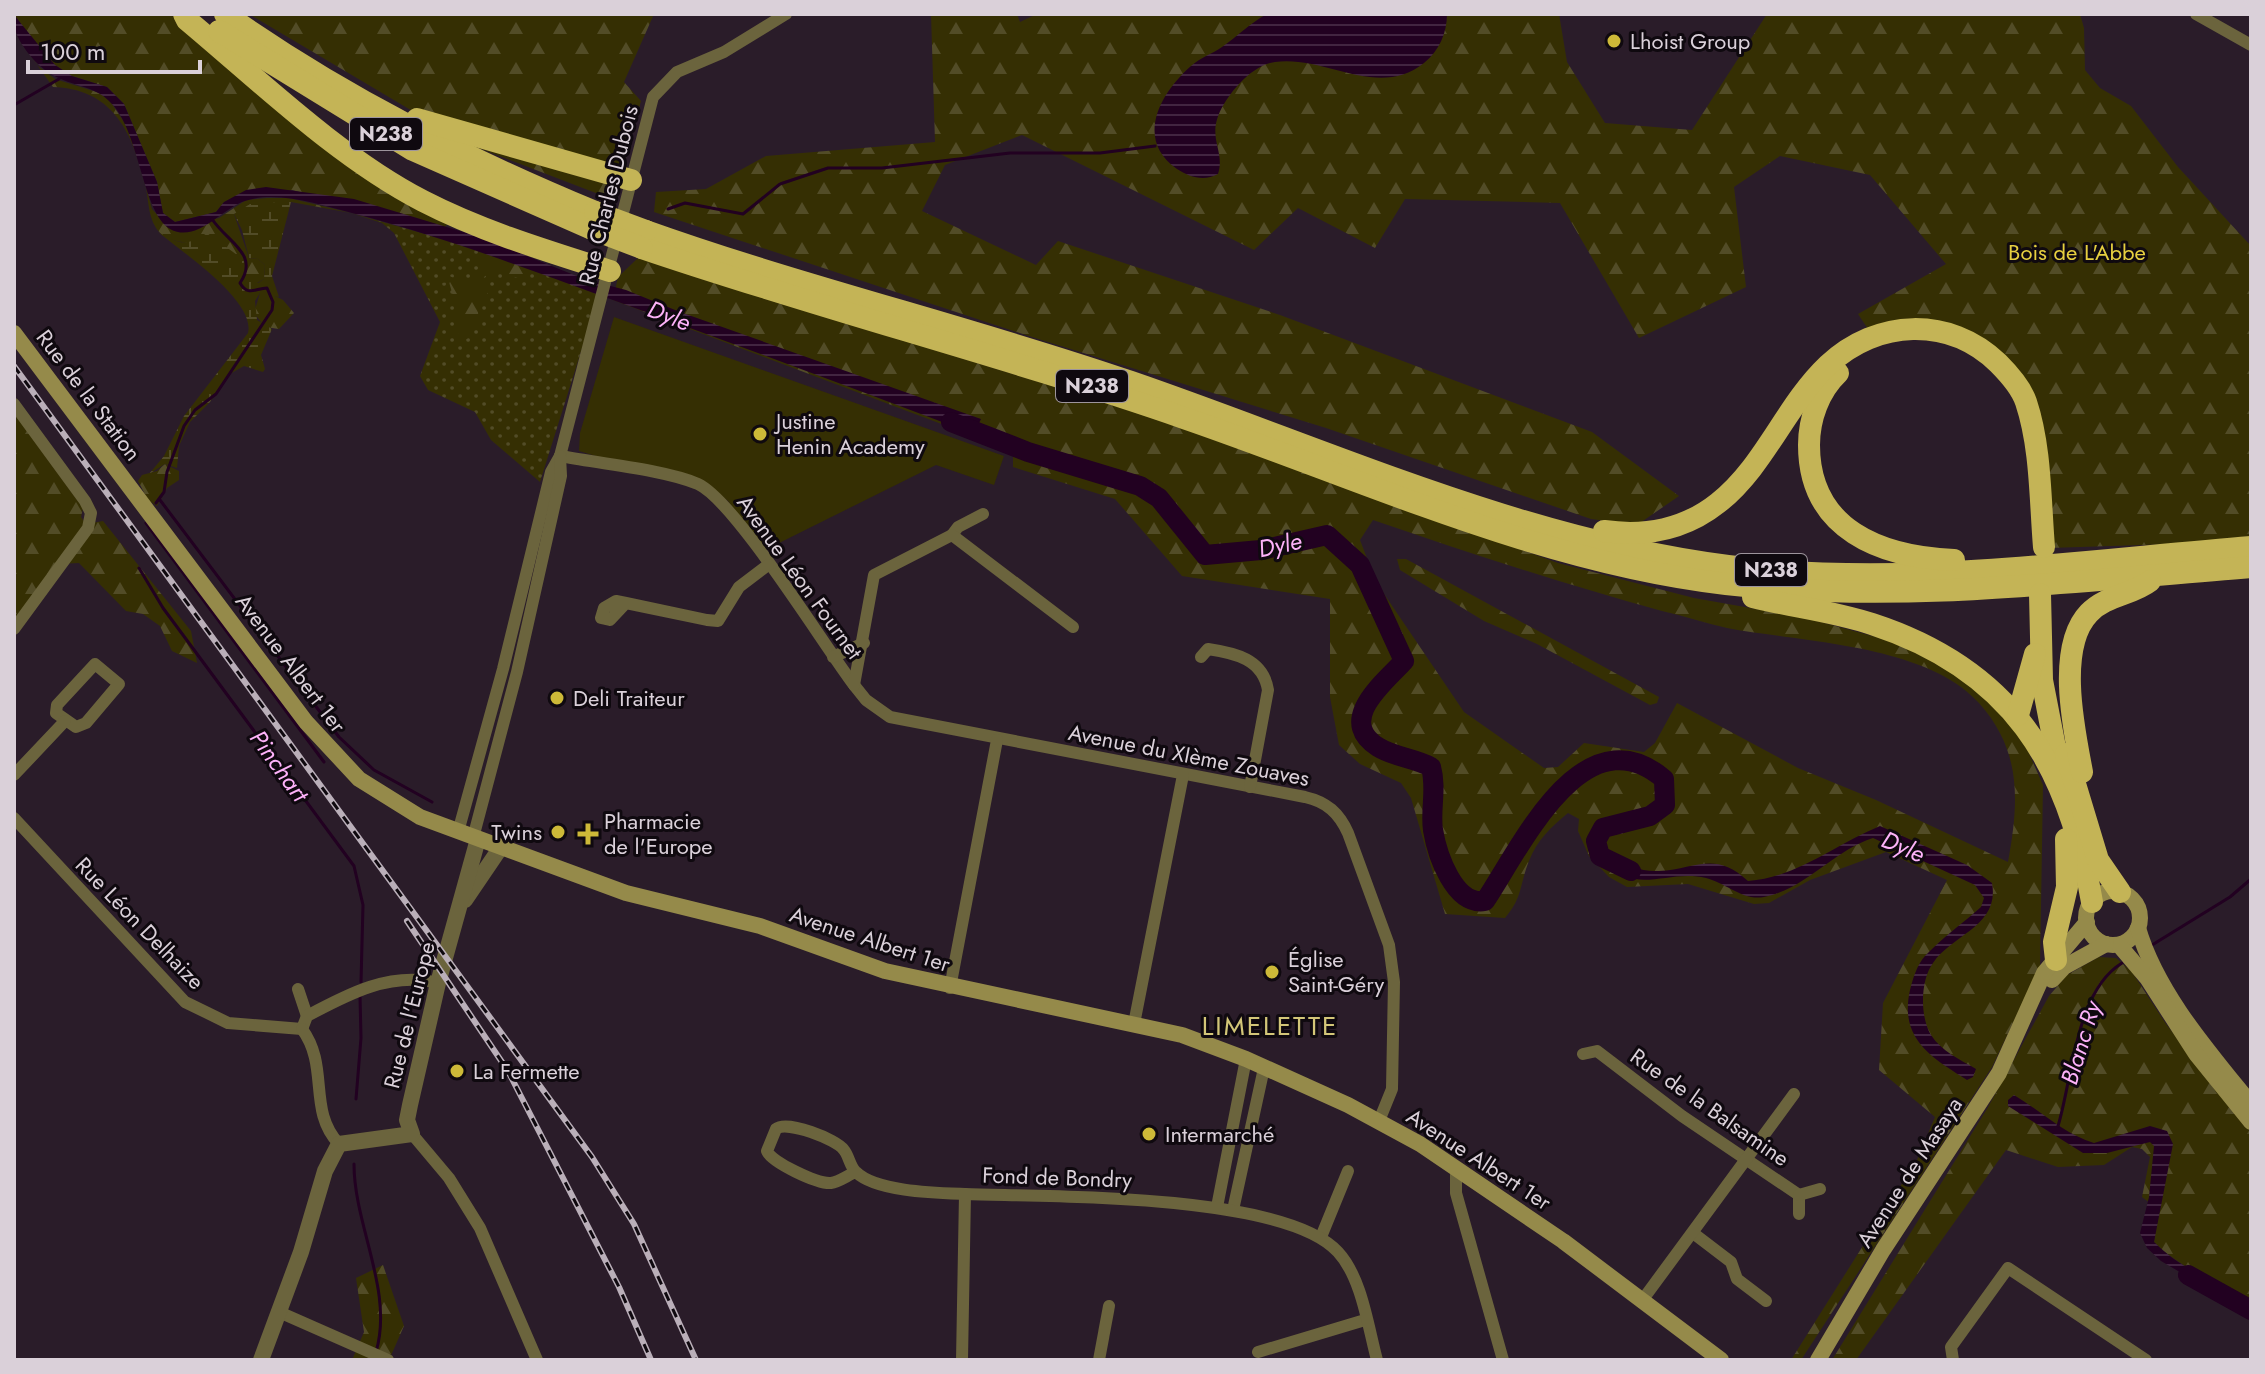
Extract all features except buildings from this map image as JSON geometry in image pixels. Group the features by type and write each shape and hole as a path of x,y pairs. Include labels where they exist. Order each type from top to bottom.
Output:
{"highway":[{"path":"184,14 223,50 387,180 465,220 609,275"},
{"name":"N238","path":"195,14 273,67 413,150 644,239 748,283 1081,382 1536,541 1632,566 1723,583 1835,592 1920,593 2251,567"},
{"name":"N238","path":"225,14 346,92 421,135 594,221"},
{"path":"346,92 367,93 426,124 631,180"},
{"name":"N238","path":"644,239 1085,366 1543,525 1635,549 1727,566 1838,575 2003,568 2251,547"},
{"path":"1543,525 1649,534 1694,519 1737,486 1828,365 1870,338 1894,329 1917,328 1965,339 2010,375 2025,398 2033,426 2040,547 2027,447 2011,396 1975,357 1935,341 1887,342 1847,363 1829,382 1816,407 1809,434 1809,461 1815,487 1828,509 1850,531 1871,544 1898,554 1971,561 2003,568"},
{"path":"2088,832 2090,815 2069,669 2072,648 2088,613 2118,595 2144,586 2158,574"},
{"path":"1723,583 1743,595 1822,610 1904,636 1961,665 1988,685 2018,715 2048,765 2067,813 2067,887 2054,942 2056,960"},
{"path":"2089,912 2042,680 2044,594 2068,767 2098,860 2120,892"},
{"path":"2018,715 2042,630"}],"main road":[{"name":"Rue de la Station","path":"14,333 128,484"},
{"name":"Avenue Albert 1er","path":"128,484 330,751 359,779 390,799 470,836 626,893 760,926 851,960 950,988 1182,1035 1246,1059 1379,1121 1456,1167 1721,1360"},
{"path":"2251,1104 2180,1009 2143,943 2138,928 2140,912 2135,903 2120,892 2100,895 2089,912 2093,936 2112,944 2147,978 2196,1054 2251,1122"},
{"name":"Avenue de Masaya","path":"1818,1360 1883,1250 1999,1073 2044,973 2089,912"},
{"path":"2112,944 2127,942 2138,928"},
{"name":"Avenue de Masaya","path":"2031,1006 2064,967 2112,944"}],"street":[{"name":"Rue Charles Dubois","path":"470,836 480,755 551,472 560,456 602,302 649,110 659,88 677,72 724,52 786,14"},
{"path":"2196,14 2251,45"},
{"path":"14,404 88,506 91,517 88,528 14,629"},
{"name":"Rue Charles Dubois","path":"470,836 495,759 517,672 561,476 560,456"},
{"name":"Avenue Léon Fournet","path":"560,456 701,485 717,497 833,657 872,705 890,717 997,740"},
{"path":"854,685 874,575 952,535 958,527 983,514"},
{"path":"952,535 1073,627"},
{"path":"626,603 718,621 739,587 768,565"},
{"path":"833,657 864,643"},
{"path":"1201,657 1208,649 1237,654 1260,670 1266,680 1268,690 1250,787"},
{"path":"100,665 119,684 116,689 80,727 65,721 56,713 57,705 91,668 100,665"},
{"path":"503,669 517,672"},
{"path":"14,775 65,721"},
{"path":"950,988 997,740"},
{"name":"Avenue du XIème Zouaves","path":"997,740 1313,799 1339,816 1389,945 1394,982 1392,1089 1379,1121"},
{"path":"480,755 495,759"},
{"path":"1134,1024 1183,775"},
{"name":"Rue Léon Delhaize","path":"14,818 185,1002 228,1023 302,1029"},
{"name":"Rue de l'Europe","path":"412,1134 408,1115 459,907 470,836"},
{"name":"Rue de l'Europe","path":"459,907 501,847"},
{"path":"307,1016 367,987 411,978 438,983"},
{"path":"298,989 307,1016 302,1029 312,1044 317,1061 324,1127 339,1144"},
{"name":"Rue de la Balsamine","path":"1583,1054 1597,1045 1745,1159 1754,1161 1799,1195"},
{"path":"1217,1207 1246,1059"},
{"path":"1233,1210 1264,1068"},
{"path":"1641,1302 1794,1094"},
{"path":"856,1172 831,1183 820,1181 773,1161 767,1151 776,1129 782,1124 790,1125 839,1144 856,1172 902,1191 965,1194"},
{"path":"339,1144 412,1134 449,1178 480,1228 537,1360"},
{"path":"261,1360 301,1252 325,1171 339,1144"},
{"path":"1456,1167 1454,1184 1503,1360"},
{"path":"1321,1237 1348,1171"},
{"path":"1460,1202 1472,1178"},
{"name":"Rue de la Balsamine","path":"1799,1195 1820,1189"},
{"name":"Fond de Bondry","path":"962,1360 965,1194 1217,1207 1321,1237 1344,1258 1351,1271 1377,1360"},
{"name":"Rue de la Balsamine","path":"1799,1195 1799,1214"},
{"path":"1693,1233 1731,1262 1737,1279 1766,1301"},
{"path":"1953,1360 1951,1347 2008,1268 2146,1360"},
{"path":"1099,1360 1109,1306"},
{"path":"279,1312 386,1359"},
{"path":"1258,1352 1365,1320"}],"green space":[{"path":"14,14 170,14 357,165 451,220 443,229 292,190 224,202 216,212 175,222 163,213 157,182 124,104 107,87 72,76 55,65 38,48"},
{"path":"249,14 654,14 624,82 641,101 614,200 468,144"},
{"name":"Bois de L'Abbe","path":"931,14 1017,14 1020,22 1037,14 1559,14 1567,62 1605,123 1692,130 1767,14 2080,14 2084,28 2085,70 2100,88 2131,106 2178,167 2251,246 2251,536 2174,544 2049,548 2037,424 1972,337 1870,332 1858,314 1946,264 1870,175 1780,156 1734,187 1746,287 1639,338 1560,203 1405,199 1375,248 1298,208 1254,250 1022,135 945,165 922,211 1036,265 1058,241 1280,315 1592,432 1679,496 1637,525 1591,519 1326,428 1035,338 654,212 656,192 706,189 766,156 935,142"},
{"path":"14,33 38,66 55,79 103,94 130,131 138,160 125,129 115,115 90,95 53,87"},
{"path":"146,187 152,209 169,228 219,218 246,200 267,198 289,198 351,213 291,202 234,214 249,258 258,259 265,265 264,279 257,283 202,248 169,239 160,233 151,217"},
{"path":"291,202 272,276 279,297 260,293 255,301 257,320 272,329 261,355 265,369 263,372 244,366 228,375 210,402 190,422 179,446 177,468 165,464 149,474 164,456 184,416 248,333 247,320 241,307 229,292 158,232 182,242 207,233 244,260 243,274 258,283 264,279 265,265 258,259 249,258 242,230 234,214 250,204"},
{"path":"351,213 471,247 599,294 540,482 491,440 475,412 428,390 420,376 440,322 394,233 382,223"},
{"path":"479,247 500,255 504,263 506,258 532,265 533,273 521,279 501,273 485,276 483,279 489,298 477,306 479,319 467,339 460,339 454,320 461,307 456,306 449,282 440,283 439,272 461,280 476,278 480,274"},
{"path":"638,258 1159,419 1558,563 1694,598 1806,618 1887,640 1921,653 1968,678 2019,731 2043,785 2040,966 1992,1067 1801,1360 1791,1360 1917,1160 1935,1117 1879,1070 1883,1003 1947,880 1886,852 1810,880 1769,903 1754,904 1688,884 1627,887 1609,877 1589,856 1578,831 1579,819 1568,813 1550,829 1532,853 1518,897 1505,918 1445,914 1411,798 1401,783 1360,764 1339,745 1330,697 1330,599 1182,576 1115,499 1013,467 1013,451 613,300 618,277","holes":["1373,520 1517,568 1662,611 1719,626 1825,642 1895,657 1928,668 1956,683 1979,703 1993,721 2010,759 2015,798 2008,862 1876,800 1798,768 1677,703 1655,743 1644,752 1584,743 1558,767 1544,768 1464,712 1376,582 1360,540"]},
{"path":"267,292 283,300 294,313 279,329 265,327 254,313 260,293"},
{"name":"Justine Henin Academy","path":"614,317 1004,456 994,485 936,465 763,551 728,501 717,492 579,451 580,433"},
{"path":"14,413 83,508 81,517 86,524 103,521 191,631 197,663 172,651 160,626 143,614 126,611 79,563 59,564 14,627"},
{"path":"165,464 179,471 179,480 167,488 157,506 148,500 138,481 142,475 157,471"},
{"path":"1397,559 1406,559 1659,697 1657,703 1650,705 1537,644 1484,621 1400,570"},
{"path":"2099,957 2116,958 2132,972 2166,1024 2251,1131 2251,1300 2188,1268 2154,1242 2158,1209 2142,1197 2150,1157 2142,1149 2132,1147 2104,1165 2058,1167 2006,1150 1856,1360 1832,1360 1987,1109 2049,996 2067,975"},
{"path":"383,1265 404,1326 389,1360 352,1360 364,1332 356,1278"}],"water":[{"path":"1267,14 1447,14 1447,21 1438,47 1424,63 1406,73 1370,77 1294,62 1275,62 1260,67 1234,90 1218,115 1215,134 1220,157 1218,174 1202,178 1182,172 1164,157 1157,145 1156,117 1161,103 1191,66"},
{"path":"14,15 55,65 72,76 107,87 124,104 157,182 163,213 175,222 216,212 224,202 246,190 266,187 354,199 480,237 584,279 626,290 981,419 974,434 507,262 415,231 313,203 285,198 258,198 236,205 200,229 180,232 170,229 154,207 130,135 113,105 94,91 51,74 39,65 19,40"},
{"path":"1880,826 1967,865 1992,883 1993,898 1989,910 1982,920 1933,963 1924,989 1923,1009 1927,1027 1940,1046 1976,1069 1973,1077 1967,1080 1921,1045 1909,1022 1908,1007 1912,981 1922,960 1981,907 1984,898 1975,885 1873,838 1845,851 1793,886 1756,898 1706,878 1680,876 1643,880 1618,874 1605,866 1610,857 1652,871 1715,864 1725,866 1748,881 1766,879 1799,867"},
{"path":"2014,1095 2063,1128 2094,1143 2150,1126 2167,1131 2173,1144 2154,1242 2187,1268 2249,1299 2251,1314 2161,1261 2147,1248 2140,1233 2149,1197 2154,1146 2150,1142 2107,1153 2083,1153 2008,1106 2008,1100"}],"waterway":[{"path":"14,105 59,79"},
{"path":"668,209 685,203 743,214 780,184 828,168 882,168 1010,153 1100,153 1155,146"},
{"name":"Pinchart","path":"156,503 164,492 167,472 184,426 195,410 216,394 272,310 273,302 267,288 249,291 240,283 245,273 244,256 212,219"},
{"name":"Dyle","path":"951,422 1028,452 1140,486 1159,498 1205,555 1261,550 1327,535 1360,565 1404,661 1368,701 1361,725 1366,736 1378,747 1431,767 1433,830 1438,852 1456,887 1474,900 1485,901 1516,850 1557,795 1581,774 1607,762 1634,762 1664,779 1665,805 1650,816 1603,828 1596,841 1600,856 1631,871"},
{"path":"160,500 339,737 374,770 432,802"},
{"path":"146,523 324,762"},
{"name":"Pinchart","path":"139,568 163,608 354,866 363,905 361,982"},
{"name":"Blanc Ry","path":"2152,945 2230,897 2251,879"},
{"name":"Blanc Ry","path":"2058,1126 2085,1014 2106,976 2122,963"},
{"name":"Pinchart","path":"356,1099 361,1038 360,996"},
{"name":"Pinchart","path":"354,1164 360,1211 380,1306 376,1352"},
{"name":"Dyle","path":"2188,1275 2251,1310"}],"railway":[{"path":"14,366 592,1157 634,1224 696,1360"},
{"path":"407,921 508,1071 619,1287 651,1360"}],"place":[{"name":"Lhoist Group","path":"1614,41"},
{"name":"Justine Henin Academy","path":"760,434"},
{"name":"Deli Traiteur","path":"557,698"},
{"name":"Twins","path":"558,832"},
{"name":"Pharmacie de l'Europe","path":"588,834"},
{"name":"Église Saint-Géry","path":"1272,972"},
{"name":"La Fermette","path":"457,1071"},
{"name":"Intermarché","path":"1149,1134"}],"district":[{"name":"LIMELETTE","path":"1270,1026"}]}
